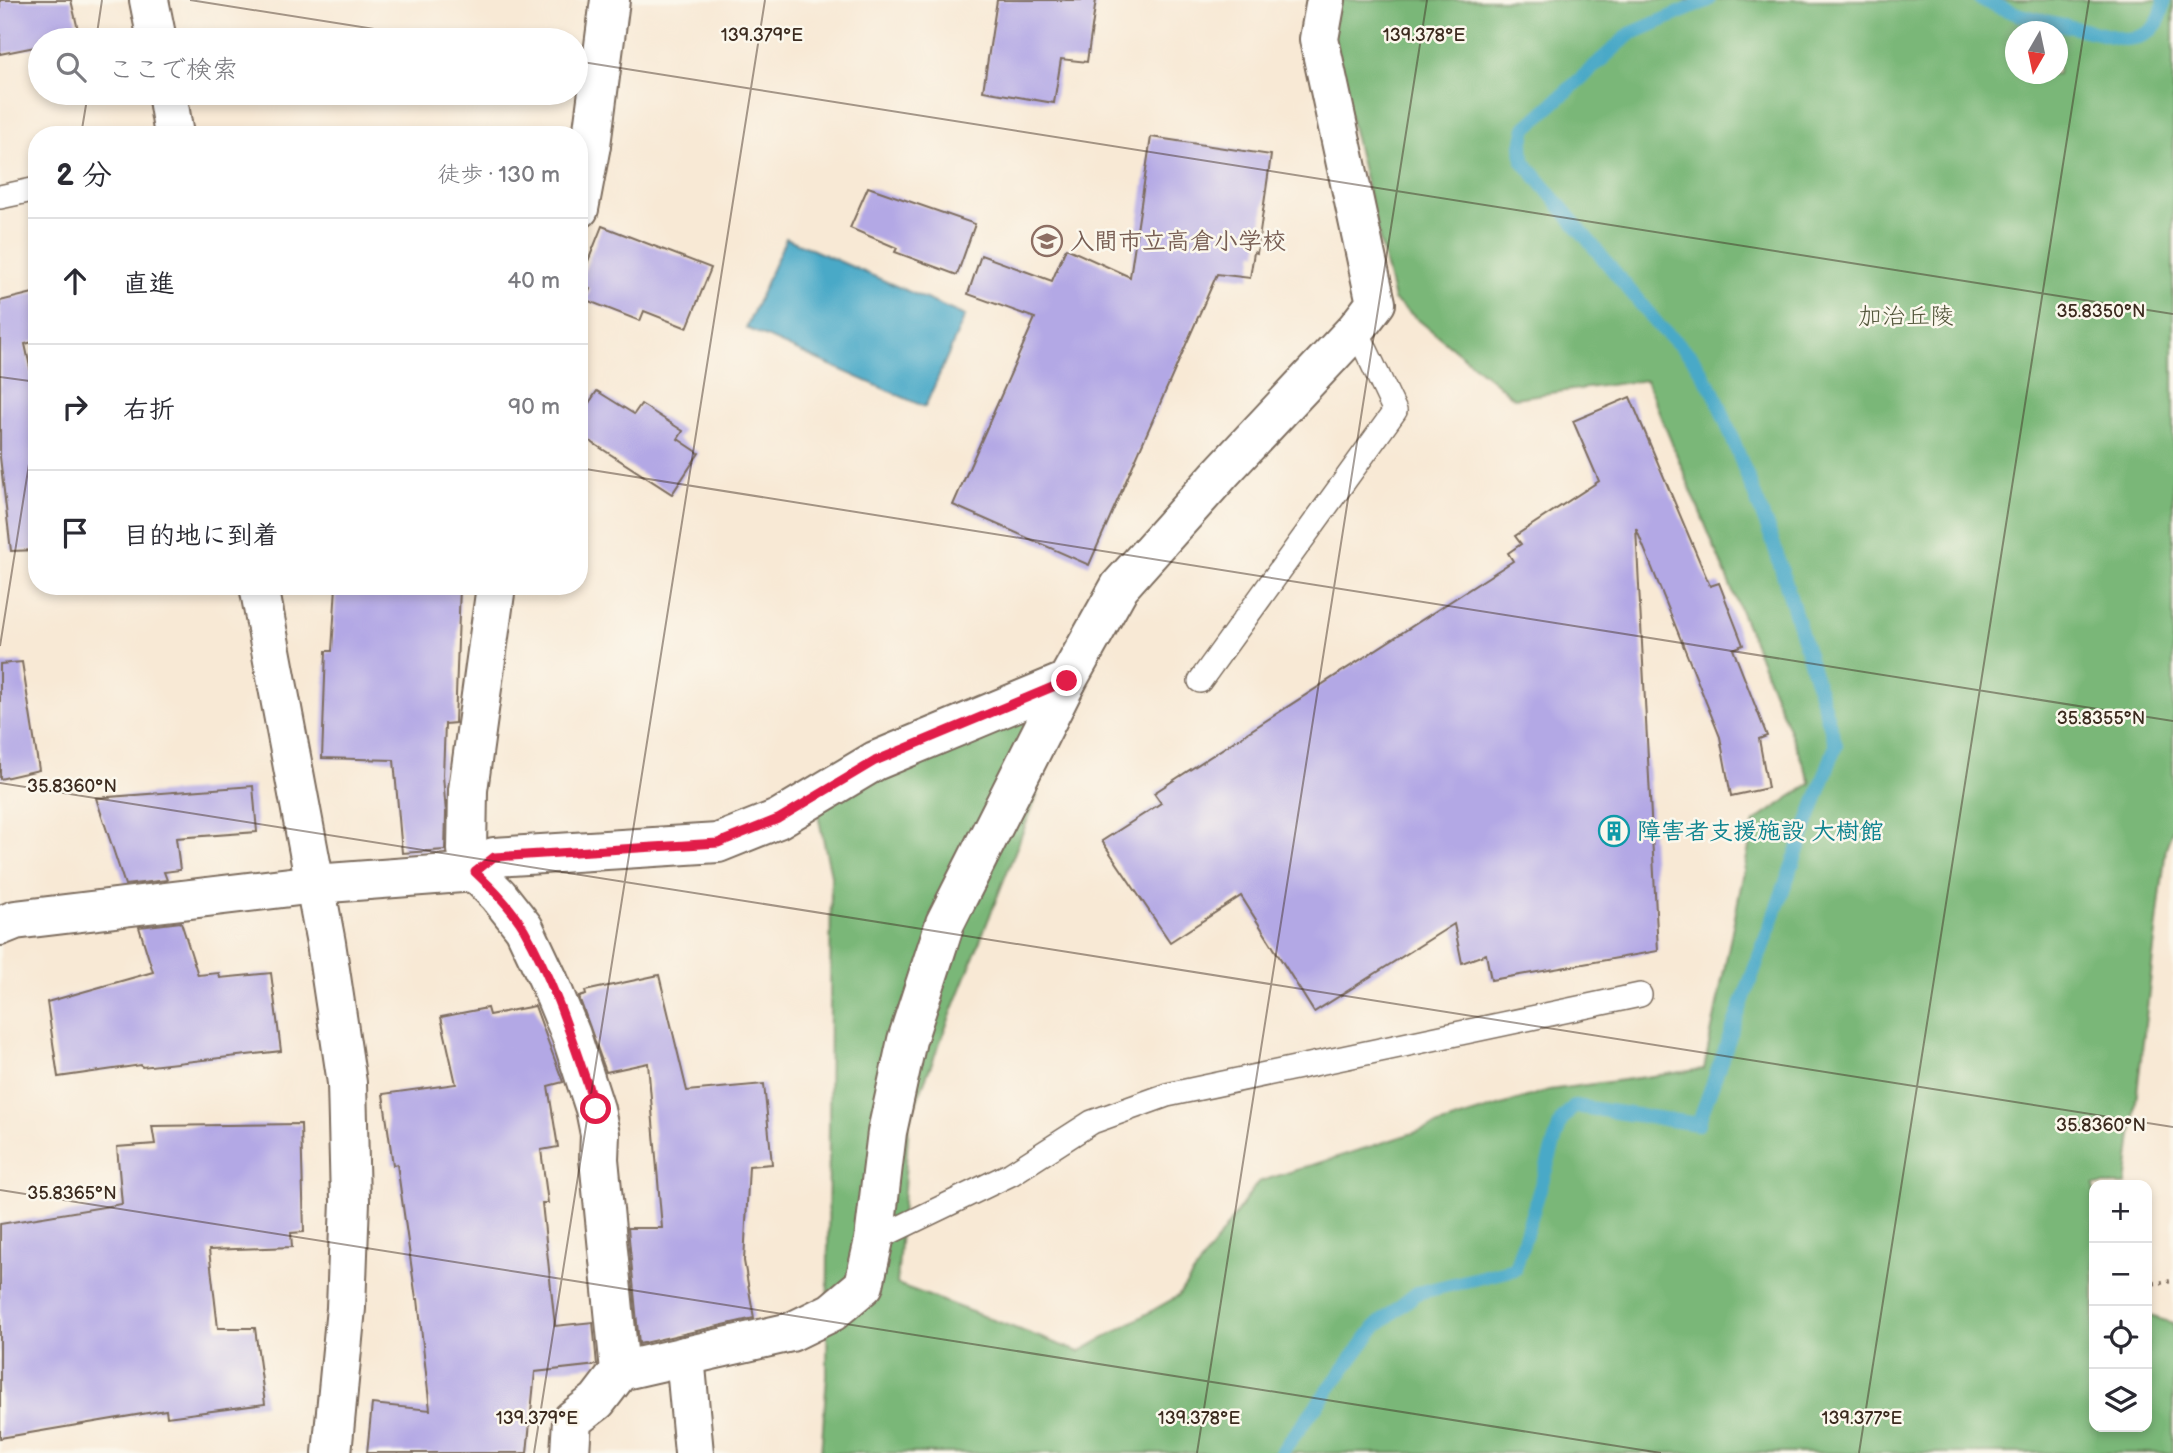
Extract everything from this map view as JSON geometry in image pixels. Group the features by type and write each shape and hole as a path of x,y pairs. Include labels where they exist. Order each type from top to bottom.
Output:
{"street":[{"path":"149,0 155,28"},
{"path":"588,128 610,0"},
{"path":"570,1453 572,1420 597,1401 620,1371 791,1332 832,1312 864,1284 874,1240 887,1132 907,1040 945,923 1067,681 1120,586 1222,472 1356,330 1376,303 1319,39 1326,0"},
{"path":"169,105 172,126"},
{"path":"261,595 314,884 347,1083 350,1201 346,1308 332,1453"},
{"path":"495,595 468,790 467,850 475,872 498,895 524,928 571,1035 596,1109 620,1371"},
{"path":"0,926 29,918 314,884 475,872 494,857 718,843 778,819 875,761 1067,681"},
{"path":"685,1356 694,1453"}],"lane":[{"path":"0,197 28,191"},
{"path":"1200,681 1395,411 1356,330"},
{"path":"874,1240 1011,1174 1092,1122 1167,1095 1640,995"}],"path":[{"path":"2152,1283 2173,1281"}],"green space":[{"name":"加治丘陵","path":"1338,0 2173,0 2173,828 2166,848 2127,1180 2089,1180 2089,1432 2152,1432 2152,1317 2173,1323 2173,1453 821,1453 827,1376 831,875 812,787 1025,721 1037,796 909,1121 897,1284 1079,1352 1178,1296 1258,1182 1549,1090 1704,1069 1754,822 1811,783 1646,380 1514,398 1394,300 1331,38"}],"water":[{"path":"786,238 965,316 925,407 746,328"}],"building":[{"path":"0,0 71,0 78,28 28,28 28,48 0,54"},
{"path":"997,0 1096,0 1087,62 1061,59 1054,103 983,91"},
{"path":"1151,137 1271,155 1257,253 1254,252 1250,278 1217,274 1089,565 953,505 1035,318 968,294 981,255 1052,281 1066,248 1130,277"},
{"path":"868,187 975,224 957,275 895,252 897,248 850,228"},
{"path":"602,226 711,268 687,328 644,311 640,321 588,301 588,261"},
{"path":"28,294 28,343 25,344 28,358 28,550 11,551 0,457 0,301"},
{"path":"597,391 634,414 641,404 683,431 678,439 699,453 672,494 588,440 588,404"},
{"path":"1630,397 1710,586 1719,583 1743,645 1733,649 1767,736 1759,739 1768,788 1731,796 1720,737 1636,528 1658,951 1491,980 1486,954 1462,963 1454,924 1314,1012 1241,896 1170,942 1102,841 1161,803 1154,793 1513,561 1508,553 1521,544 1515,536 1599,481 1573,421"},
{"path":"335,595 460,595 455,723 445,724 445,850 402,853 394,760 322,758 326,651 332,651"},
{"path":"22,662 39,770 0,779 0,664"},
{"path":"253,786 257,832 176,838 180,870 164,872 167,880 125,885 96,798"},
{"path":"181,922 198,975 219,973 220,978 271,973 281,1051 141,1065 58,1077 47,1002 153,972 139,927"},
{"path":"659,975 687,1091 764,1084 772,1164 749,1166 744,1261 754,1318 639,1344 628,1228 662,1228 648,1063 606,1072 579,997 586,995 585,991"},
{"path":"535,1006 563,1082 548,1086 558,1147 541,1150 548,1203 542,1203 555,1326 593,1322 597,1365 535,1372 527,1453 367,1453 372,1404 430,1410 418,1299 383,1094 456,1084 441,1017 487,1008 489,1015"},
{"path":"301,1124 304,1232 291,1233 292,1247 209,1250 218,1328 255,1328 265,1404 167,1417 166,1410 0,1438 0,1224 122,1204 117,1147 155,1144 152,1126"}],"waterway":[{"path":"1281,1453 1376,1326 1417,1293 1515,1269 1561,1121 1574,1106 1698,1124 1836,745 1773,542 1715,394 1692,357 1659,326 1523,161 1522,145 1526,128 1630,34 1709,0"},
{"path":"1981,0 2020,15 2123,39 2140,36 2152,29 2160,17 2164,0"}],"place":[{"name":"入間市立高倉小学校","path":"1047,241"},
{"name":"障害者支援施設 大樹館","path":"1614,831"}],"route":[{"path":"596,1109 571,1035 524,928 498,895 475,872 494,857 718,843 778,819 875,761 1067,681"}]}
